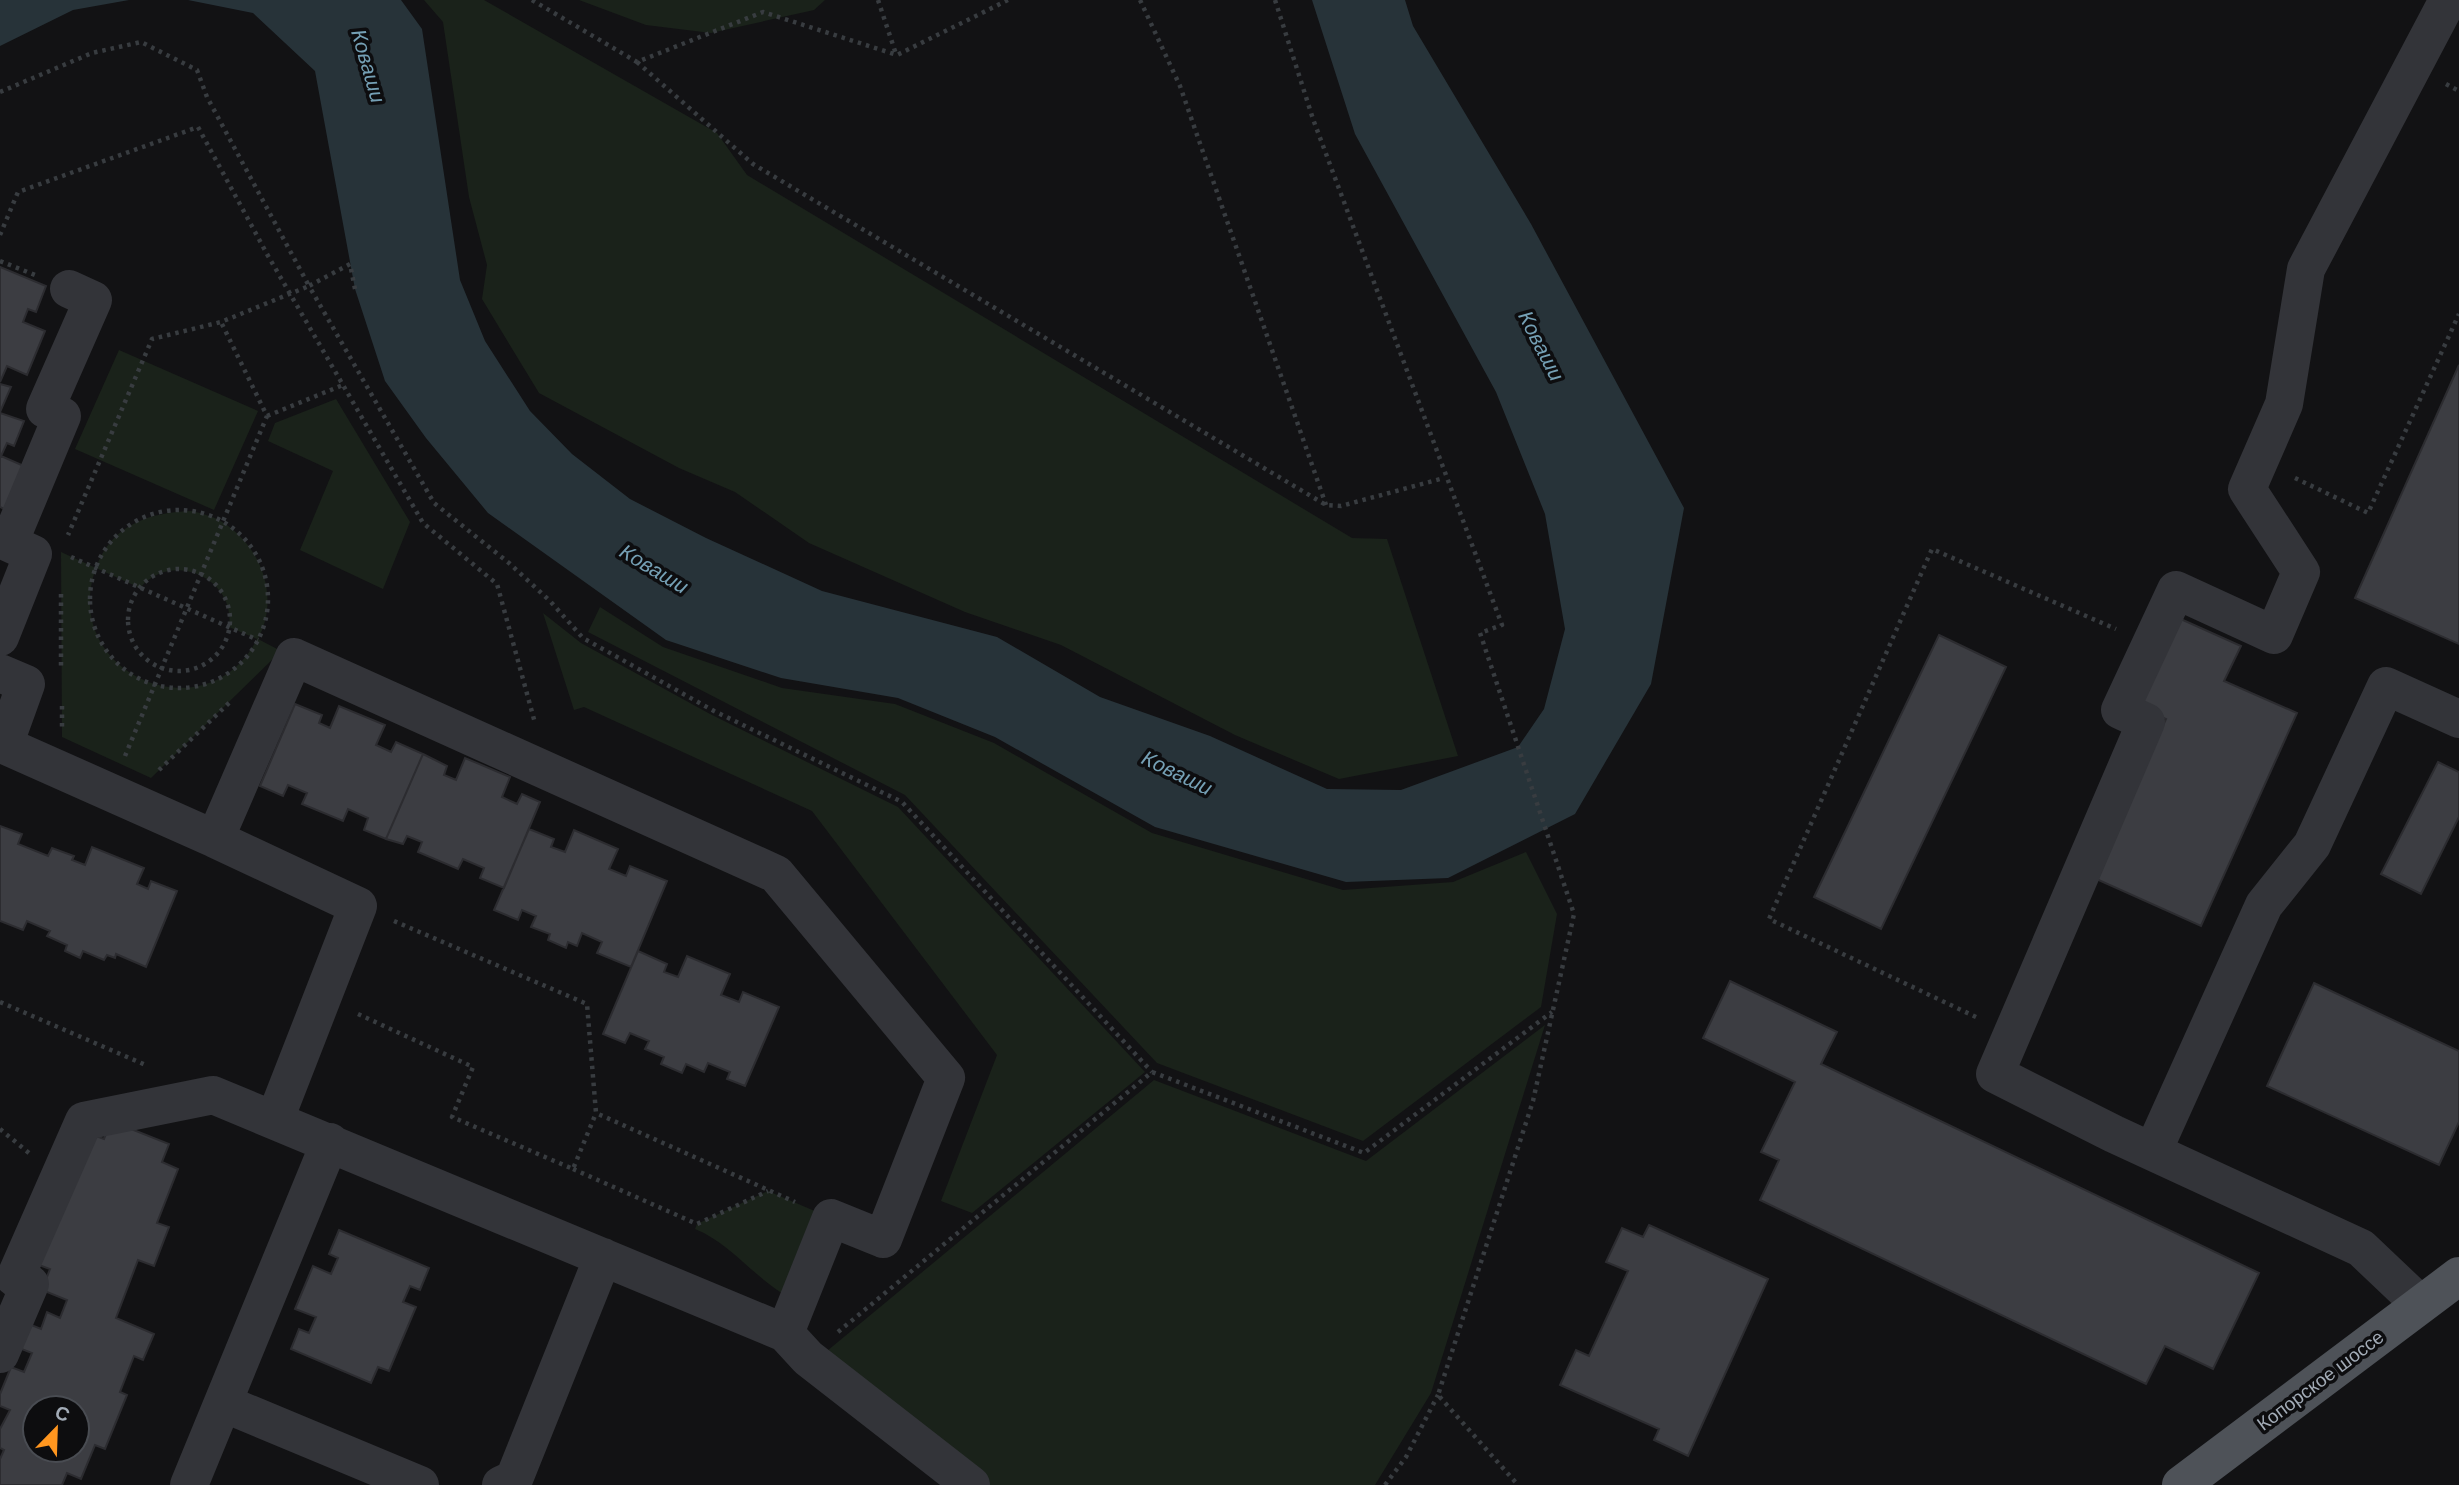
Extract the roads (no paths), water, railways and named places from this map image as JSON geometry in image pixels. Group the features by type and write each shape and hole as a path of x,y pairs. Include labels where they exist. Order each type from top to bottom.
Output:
{"main road":[{"name":"Копорское шоссе","path":"2181,1485 2459,1276"}],"street":[{"path":"2420,1304 2361,1248 2153,1152 1994,1073 2146,722 2120,710 2175,590 2274,635 2301,572 2246,489 2284,404 2306,269 2448,0"},
{"path":"0,637 47,553 9,543 62,416 45,408 93,300 69,289"},
{"path":"215,839 294,657 776,874 946,1079 883,1239 831,1218 797,1345"},
{"path":"0,673 26,684 4,745 358,906 275,1119"},
{"path":"2153,1152 2264,905 2312,845 2386,686 2459,719"},
{"path":"0,1354 30,1284 15,1278 84,1121 213,1095 603,1256 797,1345 971,1485"},
{"path":"189,1485 330,1142"},
{"path":"501,1485 514,1479 603,1256"},
{"path":"223,1403 420,1485"}],"water":[{"path":"0,0 129,0 73,10 0,46"},
{"name":"Коваши","path":"188,0 401,0 422,29 460,280 485,341 530,411 572,454 630,499 706,538 822,591 997,637 1100,697 1210,736 1327,789 1401,790 1518,747 1544,709 1565,629 1545,514 1496,392 1355,134 1312,0 1405,0 1413,26 1531,224 1684,508 1651,684 1575,814 1448,878 1346,882 1155,827 995,737 898,698 781,678 666,640 488,513 426,438 385,381 355,289 315,71 253,13"}]}
